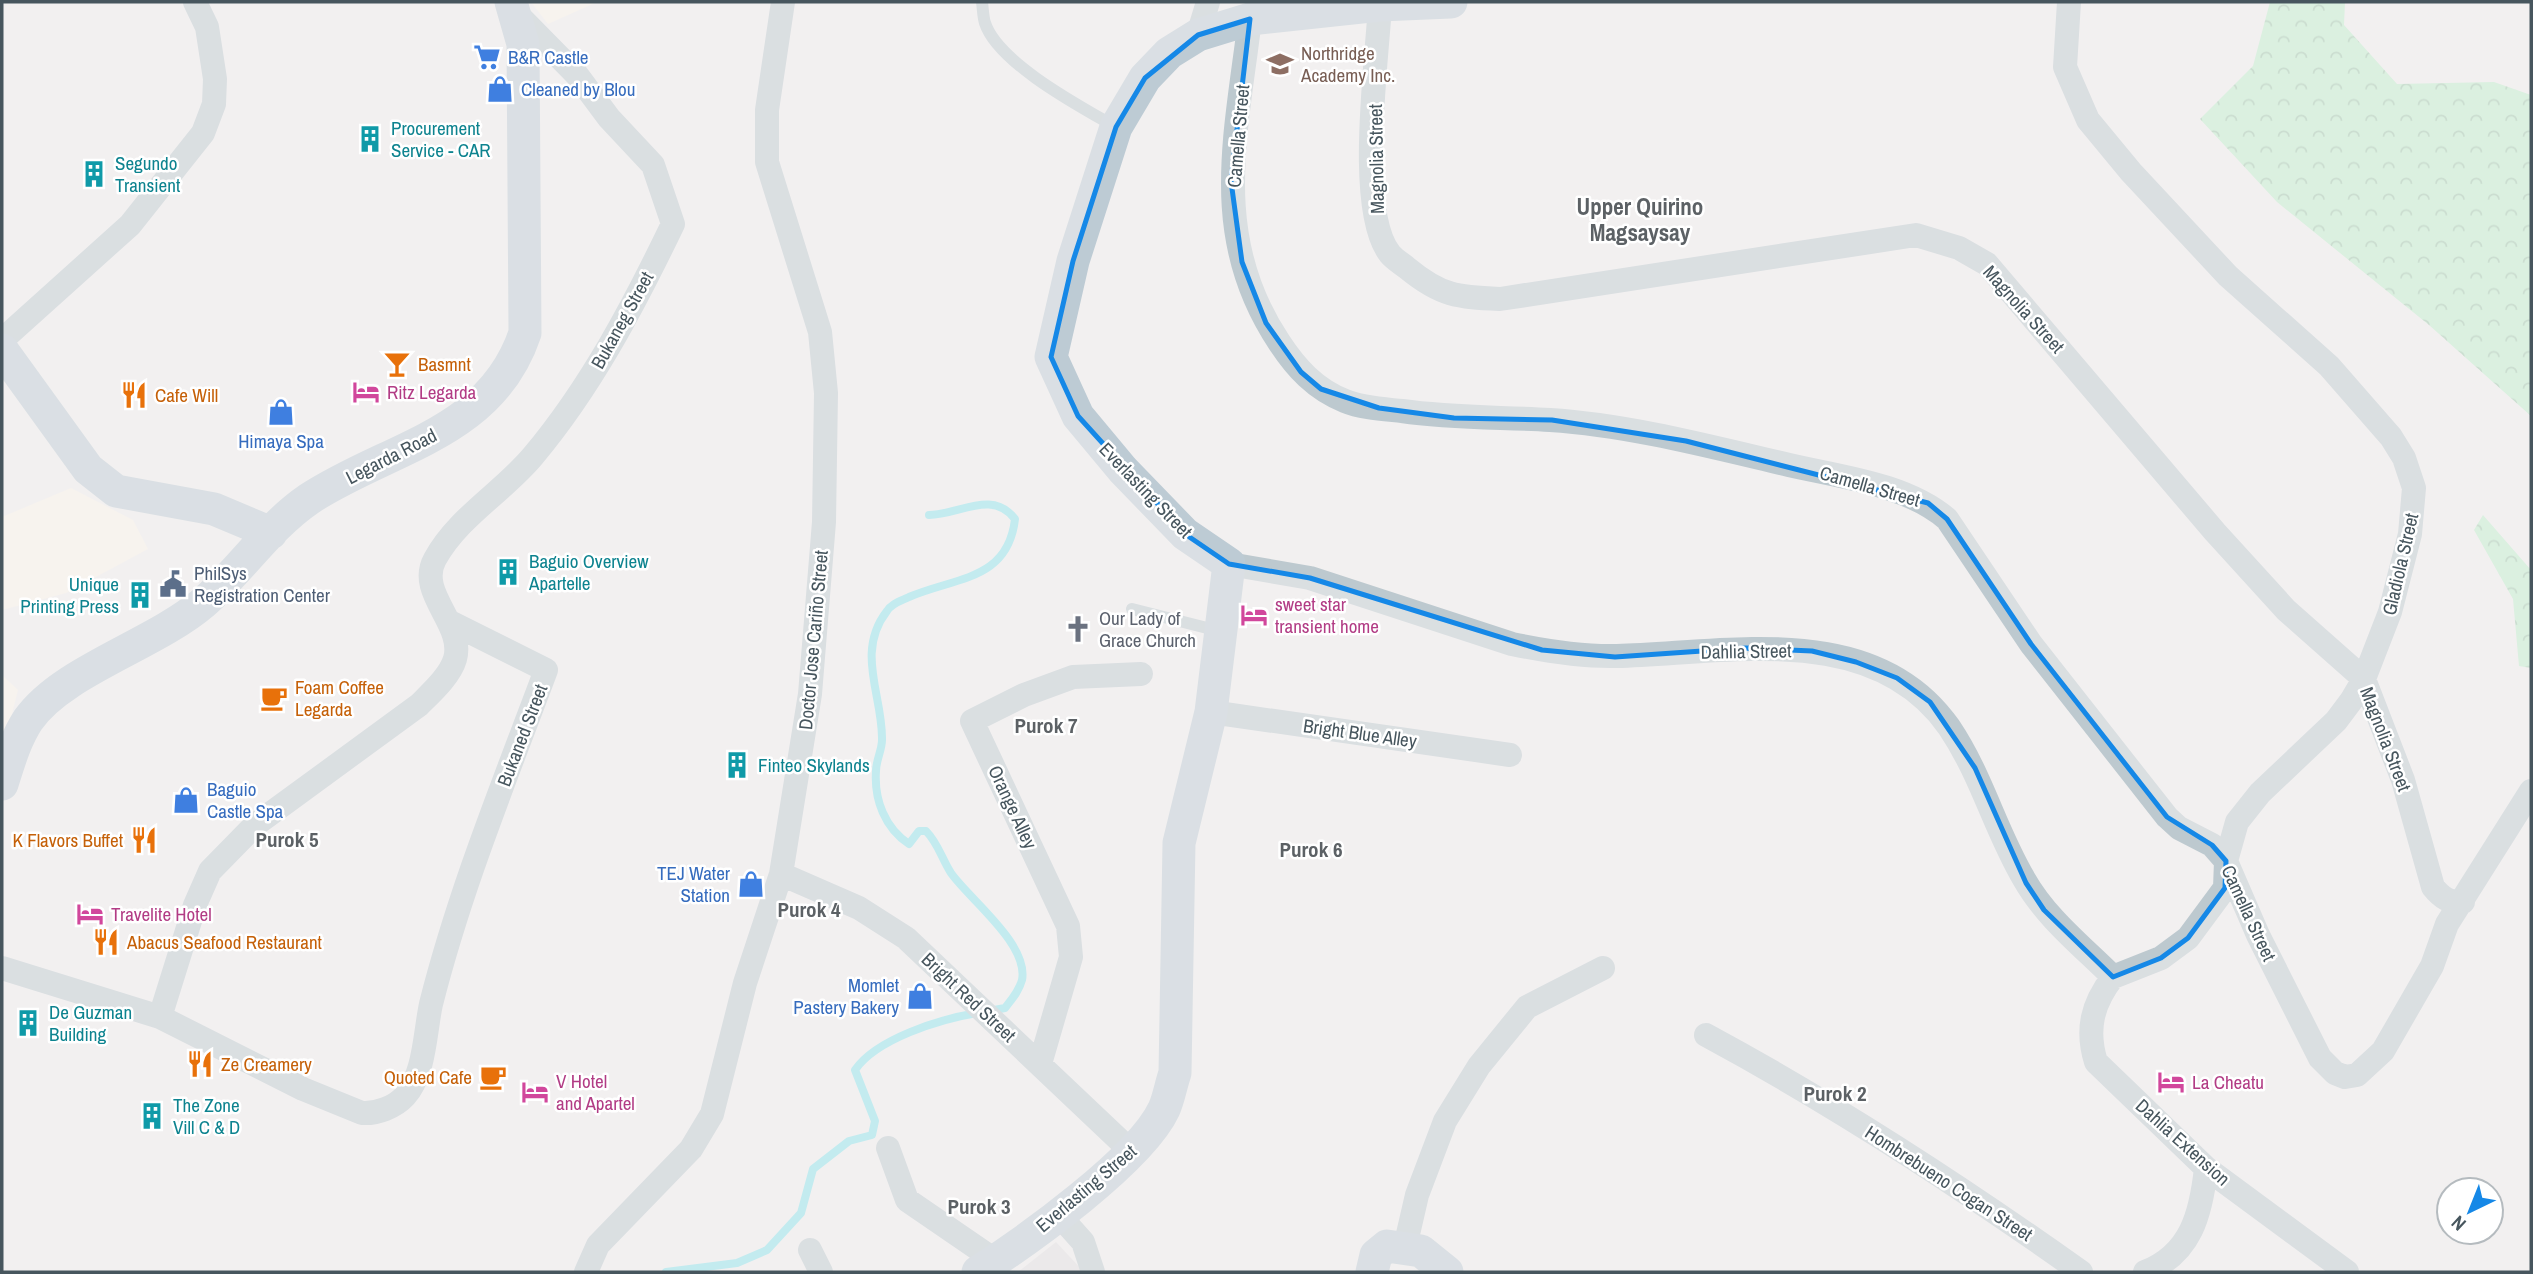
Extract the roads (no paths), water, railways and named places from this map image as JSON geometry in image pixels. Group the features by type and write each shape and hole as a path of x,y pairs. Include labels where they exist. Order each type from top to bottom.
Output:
{"street":[{"path":"2,340 130,225 203,133 214,104 215,79 207,27 195,2"},
{"name":"Doctor Jose Cariño Street","path":"586,1272 598,1245 691,1149 712,1114 745,983 781,874 810,694 824,522 826,393 820,332 767,162 767,110 783,2"},
{"path":"1198,35 1208,2"},
{"name":"Everlasting Street","path":"987,1266 1133,1153 1164,1110 1175,1073 1179,844 1211,712 1229,564 1185,534 1123,470 1078,416 1051,357 1073,261 1116,127 1145,78 1169,53 1198,35 1250,19 1380,5 1451,2"},
{"name":"Gladiola Street","path":"2069,2 2064,67 2088,120 2131,172 2228,276 2329,366 2391,437 2404,458 2414,488 2410,534 2390,612 2364,679 2336,721 2286,766 2237,822 2226,861 2225,888 2188,938 2161,958 2113,977"},
{"name":"Magnolia Street","path":"1380,5 1372,144 1373,210 1390,254 1434,289 1467,298 1500,299 1916,235 1959,248 1987,264 2215,533 2286,610 2364,679 2403,780 2433,887 2440,896 2455,903 2463,902"},
{"name":"Legarda Road","path":"2,784 13,748 29,719 53,694 170,629 204,602 271,533 308,500 416,446 465,416 500,382 516,360 525,334 523,44 514,8"},
{"name":"Bukaneg Street","path":"450,622 436,599 431,579 432,565 437,555 472,515 533,457 600,364 673,224 653,166 609,118 577,75 514,8"},
{"name":"Camella Street","path":"1250,19 1231,181 1235,225 1250,292 1266,323 1301,372 1321,389 1347,402 1379,408 1454,418 1552,420 1686,441 1826,473 1928,503 1947,519 2031,644 2167,817 2179,828 2212,845 2226,861 2258,936 2320,1058 2335,1073 2345,1077 2357,1075 2383,1051 2432,966 2447,924 2463,902"},
{"path":"2,349 88,469 116,491 214,509 271,533"},
{"name":"Dahlia Street","path":"1229,564 1310,578 1512,644 1542,650 1615,657 1746,648 1812,651 1856,662 1897,678 1930,702 1975,768 2022,875 2044,910 2113,977"},
{"path":"160,1017 195,905 210,872 255,825 343,763 428,695 455,660 455,642 450,622"},
{"name":"Bukaned Street","path":"2,968 160,1017 303,1088 362,1113 373,1114 389,1108 406,1096 416,1077 432,1004 463,893 547,670 450,622"},
{"name":"Orange Alley","path":"1040,1064 1071,957 1068,926 972,721 1024,695 1073,677 1141,674"},
{"name":"Bright Blue Alley","path":"1211,712 1510,755"},
{"path":"2463,902 2531,791"},
{"name":"Bright Red Street","path":"781,874 859,908 906,938 1133,1153"},
{"path":"1405,1247 1417,1195 1445,1121 1479,1066 1527,1007 1602,968"},
{"name":"Dahlia Extension","path":"2113,977 2098,997 2093,1014 2090,1042 2096,1062 2206,1168 2347,1272"},
{"name":"Hombrebueno Cogan Street","path":"1706,1035 1787,1079 1925,1166 2081,1272"},
{"path":"888,1148 907,1200 987,1266"},
{"path":"2145,1272 2166,1264 2192,1231 2203,1195 2206,1168"},
{"path":"1058,1213 1083,1242 1093,1272"},
{"path":"1373,1272 1376,1255 1387,1246 1421,1251 1447,1272"}],"lane":[{"path":"982,2 986,25 1026,71 1066,99 1116,127"},
{"path":"1132,609 1219,631"}],"waterway":[{"path":"929,515 986,505 1006,510 1015,519 1002,555 991,566 961,580 926,590 889,608 878,627 872,658 882,740 876,767 876,782 879,803 887,822 909,844 919,831 926,831 951,873 1007,937 1022,966 1022,980 1015,995 1005,1008 989,1011"},
{"path":"666,1272 737,1263 767,1250 801,1213 813,1169 849,1141 872,1135 875,1121 855,1070 878,1049 910,1032 977,1013"}],"place":[{"name":"B&R Castle","path":"487,57"},
{"name":"Northridge Academy Inc.","path":"1280,64"},
{"name":"Cleaned by Blou","path":"500,89"},
{"name":"Procurement Service - CAR","path":"370,139"},
{"name":"Segundo Transient","path":"94,174"},
{"name":"Basmnt","path":"397,364"},
{"name":"Ritz Legarda","path":"366,392"},
{"name":"Cafe Will","path":"134,395"},
{"name":"Himaya Spa","path":"281,412"},
{"name":"Baguio Overview Apartelle","path":"508,572"},
{"name":"PhilSys Registration Center","path":"173,584"},
{"name":"Unique Printing Press","path":"140,595"},
{"name":"sweet star transient home","path":"1254,615"},
{"name":"Our Lady of Grace Church","path":"1078,629"},
{"name":"Foam Coffee Legarda","path":"274,698"},
{"name":"Finteo Skylands","path":"737,765"},
{"name":"Baguio Castle Spa","path":"186,800"},
{"name":"K Flavors Buffet","path":"144,840"},
{"name":"TEJ Water Station","path":"751,884"},
{"name":"Travelite Hotel","path":"90,914"},
{"name":"Abacus Seafood Restaurant","path":"106,942"},
{"name":"Momlet Pastery Bakery","path":"920,996"},
{"name":"De Guzman Building","path":"28,1023"},
{"name":"Ze Creamery","path":"200,1064"},
{"name":"Quoted Cafe","path":"493,1077"},
{"name":"La Cheatu","path":"2171,1082"},
{"name":"V Hotel and Apartel","path":"535,1092"},
{"name":"The Zone Vill C & D","path":"152,1116"}],"district":[{"name":"Upper Quirino Magsaysay","path":"1640,219"},
{"name":"Purok 7","path":"1046,725"},
{"name":"Purok 5","path":"287,839"},
{"name":"Purok 6","path":"1311,849"},
{"name":"Purok 4","path":"809,909"},
{"name":"Purok 2","path":"1835,1093"},
{"name":"Purok 3","path":"979,1206"}]}
